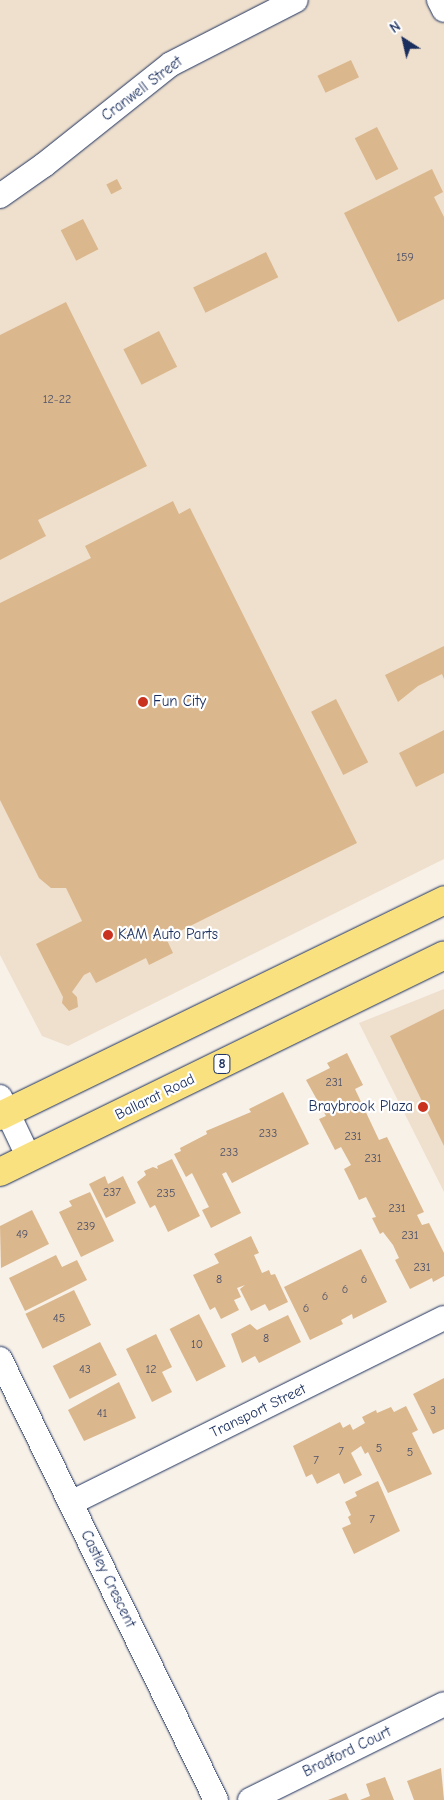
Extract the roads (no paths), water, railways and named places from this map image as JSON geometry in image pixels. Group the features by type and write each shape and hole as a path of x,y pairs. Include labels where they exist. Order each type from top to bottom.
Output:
{"highway":[{"path":"3,1108 444,900"},
{"name":"Ballarat Road","path":"0,1172 444,955"}],"street":[{"name":"Cranwell Street","path":"0,196 44,165 171,64 296,0"},
{"path":"439,0 444,10"},
{"path":"3,1108 29,1158"},
{"name":"Transport Street","path":"71,1503 444,1318"},
{"name":"Castley Crescent","path":"0,1359 71,1503 208,1797"},
{"name":"Bradford Court","path":"250,1800 444,1704"}],"place":[{"name":"Fun City","path":"143,702"},
{"name":"KAM Auto Parts","path":"108,935"},
{"name":"Braybrook Plaza","path":"423,1107"}]}
